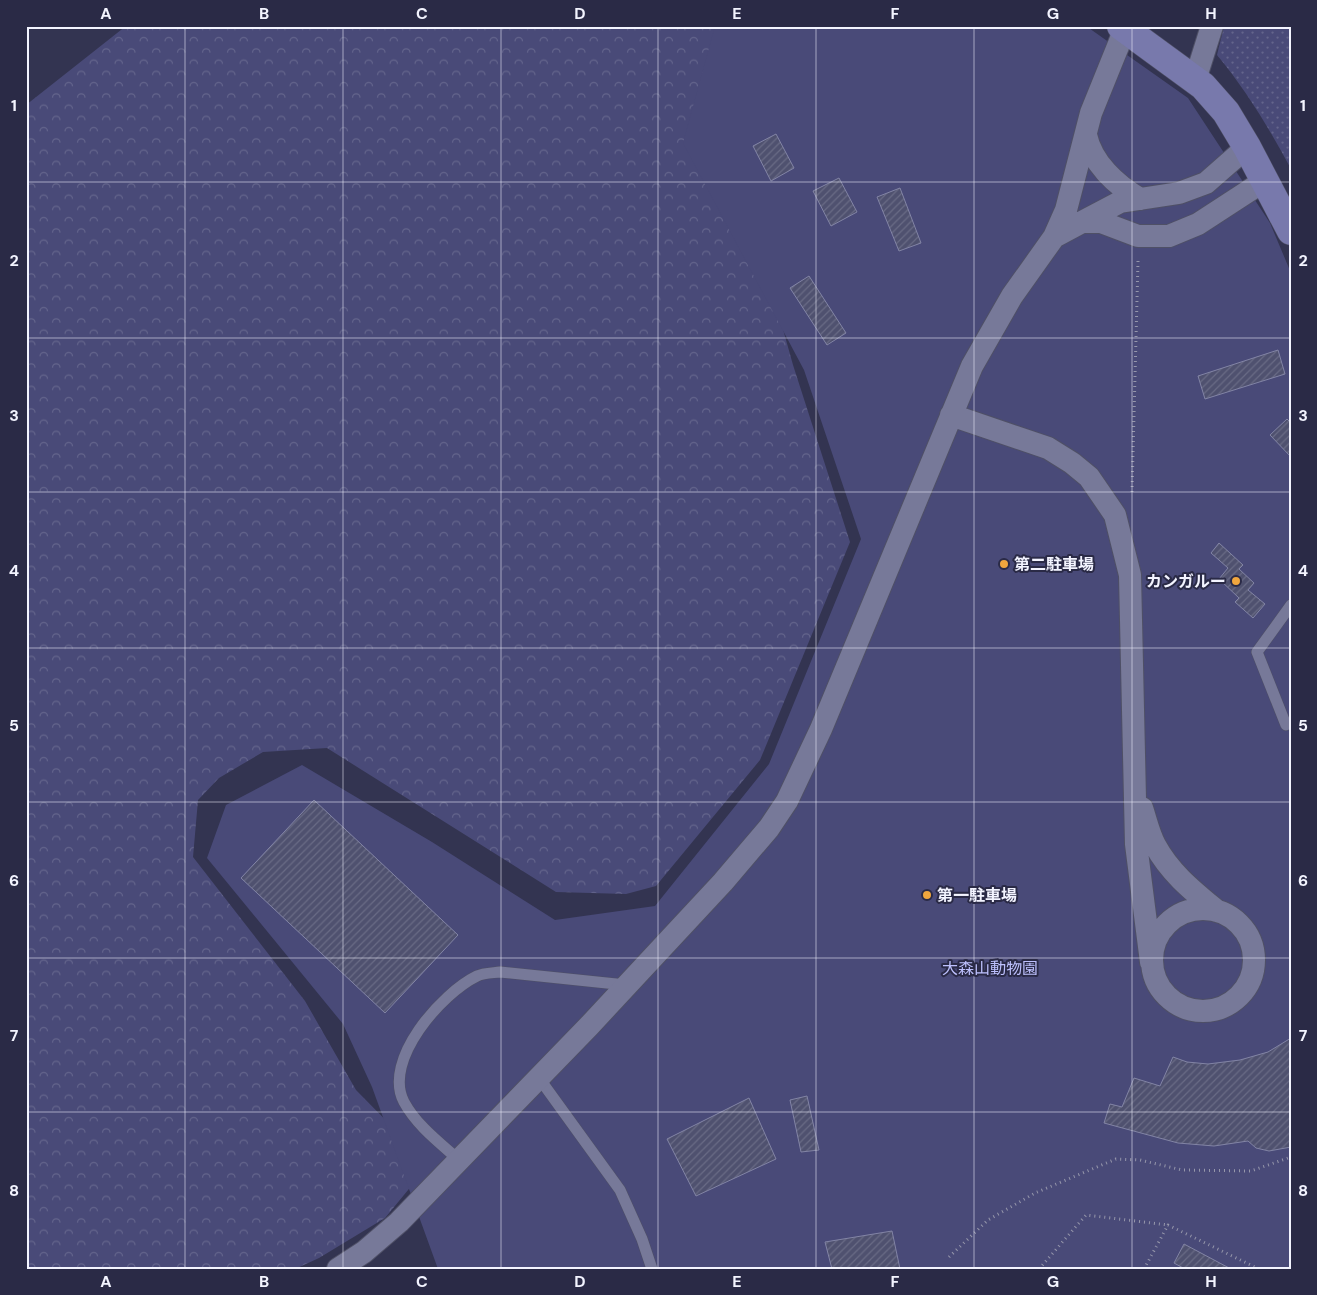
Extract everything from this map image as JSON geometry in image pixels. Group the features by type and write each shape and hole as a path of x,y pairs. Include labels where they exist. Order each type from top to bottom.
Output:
{"street":[{"path":"338,1269 364,1252 399,1222 539,1078 734,868 769,828 787,801 821,729 972,366 1012,296 1054,238 1066,210 1091,113 1123,28 1203,86 1226,112 1247,147 1291,231"},
{"path":"1195,80 1209,28"},
{"path":"1086,135 1089,149 1120,188 1140,199"},
{"path":"1054,238 1120,202 1179,193 1206,183 1247,147"},
{"path":"1082,222 1100,222 1138,236 1169,236 1191,227 1264,180"},
{"path":"951,416 1048,448 1072,463 1089,477 1115,515 1130,575 1137,793 1136,844 1151,962 1155,978 1163,992 1176,1004 1191,1010 1208,1012 1225,1007 1239,997 1250,983 1254,966 1254,949 1247,933 1235,920 1217,911 1182,882 1167,863 1154,844 1137,793"},
{"path":"1151,962 1154,945 1161,930 1173,918 1188,911 1204,908 1217,911"}],"lane":[{"path":"1289,727 1257,652 1291,605"},
{"path":"459,1160 421,1125 403,1101 400,1085 400,1066 409,1044 431,1015 460,986 479,975 500,972 627,985"},
{"path":"539,1078 620,1190 642,1239 652,1269"}],"path":[{"path":"1132,495 1138,236"},
{"path":"949,1257 988,1220 1035,1193 1116,1159 1140,1160 1182,1170 1251,1171 1291,1157"},
{"path":"1039,1269 1086,1215 1168,1225 1259,1269"},
{"path":"1144,1269 1168,1225"}],"green space":[{"path":"126,26 1034,26 753,222 793,365 850,542 760,760 656,886 626,894 556,892 327,748 263,752 219,778 198,800 193,857 305,1001 356,1090 417,1152 422,1173 385,1218 319,1258 295,1269 26,1269 26,105"},
{"name":"大森山動物園","path":"715,26 1086,26 1188,98 1270,223 1291,273 1291,1269 438,1269 372,1087 343,1024 207,858 226,805 302,765 432,842 555,920 655,906 769,764 861,539 804,370 683,143"},
{"path":"1224,26 1291,26 1291,169 1257,110 1217,55"}],"building":[{"path":"776,134 794,168 771,181 753,146"},
{"path":"839,178 857,212 831,226 813,191"},
{"path":"900,188 921,243 899,251 877,197"},
{"path":"809,276 846,333 827,345 790,288"},
{"path":"1278,350 1285,374 1205,399 1198,376"},
{"path":"1287,419 1291,423 1291,457 1270,435"},
{"name":"カンガルー","path":"1219,543 1243,565 1239,569 1254,583 1248,590 1265,604 1253,618 1235,602 1239,598 1219,579 1228,568 1211,553"},
{"path":"314,800 458,935 385,1013 241,878"},
{"path":"1291,1038 1291,1147 1269,1151 1256,1148 1248,1141 1214,1146 1178,1143 1104,1123 1110,1104 1122,1107 1134,1078 1160,1086 1173,1057 1187,1062 1208,1064 1240,1060 1268,1052"},
{"path":"807,1096 819,1150 801,1152 790,1100"},
{"path":"749,1098 776,1159 696,1196 667,1139"},
{"path":"892,1231 900,1269 832,1269 825,1242"},
{"path":"1184,1244 1231,1269 1185,1269 1174,1263"}],"place":[{"name":"第二駐車場","path":"1004,564"},
{"name":"カンガルー","path":"1236,581"},
{"name":"第一駐車場","path":"927,895"}]}
